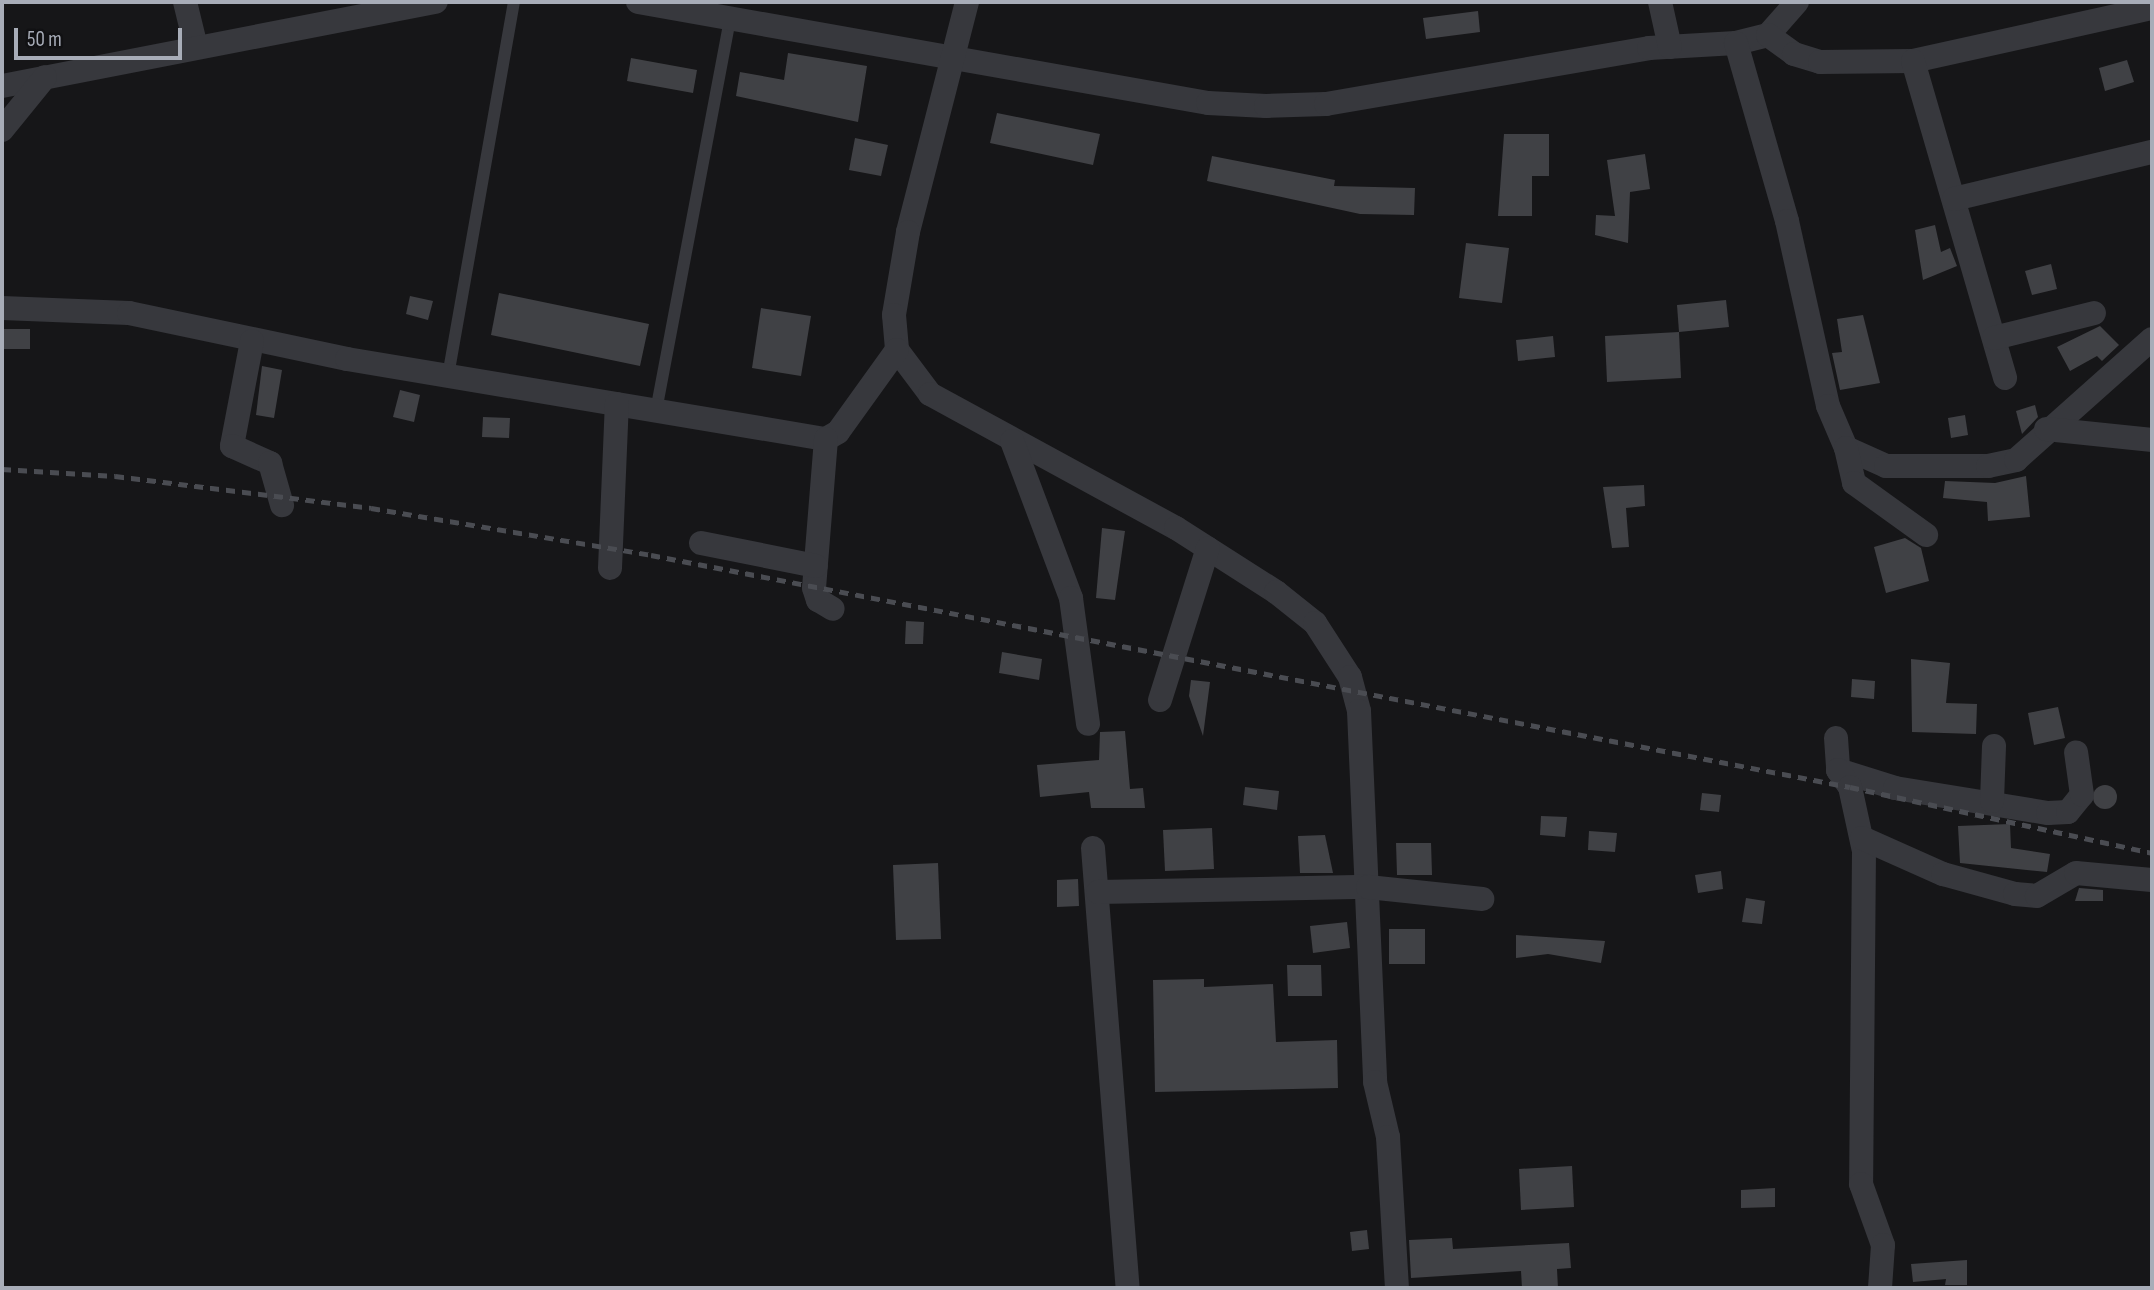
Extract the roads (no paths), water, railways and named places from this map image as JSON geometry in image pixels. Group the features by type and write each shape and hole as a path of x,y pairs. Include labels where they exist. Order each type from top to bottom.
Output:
{"street":[{"path":"185,2 196,47"},
{"path":"2,86 436,2"},
{"path":"638,2 1208,103 1266,107 1326,104 1670,47 1736,43 1769,35 1797,2"},
{"path":"967,2 908,232 894,315 897,350 907,371 930,394 1208,548 1315,624 1350,677 1359,711 1375,1082 1388,1137 1397,1288"},
{"path":"1660,2 1670,47"},
{"path":"1769,35 1794,54 1820,62 1913,61 2152,8"},
{"path":"1736,43 1787,221 1828,406 1846,448 1854,483 1926,535"},
{"path":"1913,61 2005,378"},
{"path":"2,130 45,77"},
{"path":"1954,199 2152,152"},
{"path":"2,308 103,309 252,341 826,439 838,432 897,350"},
{"path":"1994,338 2094,313"},
{"path":"1846,448 1886,466 1989,466 2016,460 2046,429 2152,339"},
{"path":"252,341 232,446 270,463 282,505"},
{"path":"610,568 617,404"},
{"path":"2046,429 2152,440"},
{"path":"826,439 816,596 833,609"},
{"path":"1012,441 1070,598 1088,724"},
{"path":"701,543 816,566"},
{"path":"1160,700 1208,548"},
{"path":"1836,738 1838,770 1850,787 1862,838 1861,1184 1883,1245 1880,1288"},
{"path":"1992,801 1994,747"},
{"path":"1838,770 1895,788 2068,812 2081,795 2076,752"},
{"path":"1862,838 1943,874 2015,894 2037,896 2076,873 2152,880"},
{"path":"1093,848 1128,1288"},
{"path":"1098,892 1368,887 1482,899"}],"lane":[{"path":"447,376 514,2"},
{"path":"656,411 730,18"}],"railway":[{"path":"2,469 115,476 371,508 651,555 1850,787 2152,853"}]}
